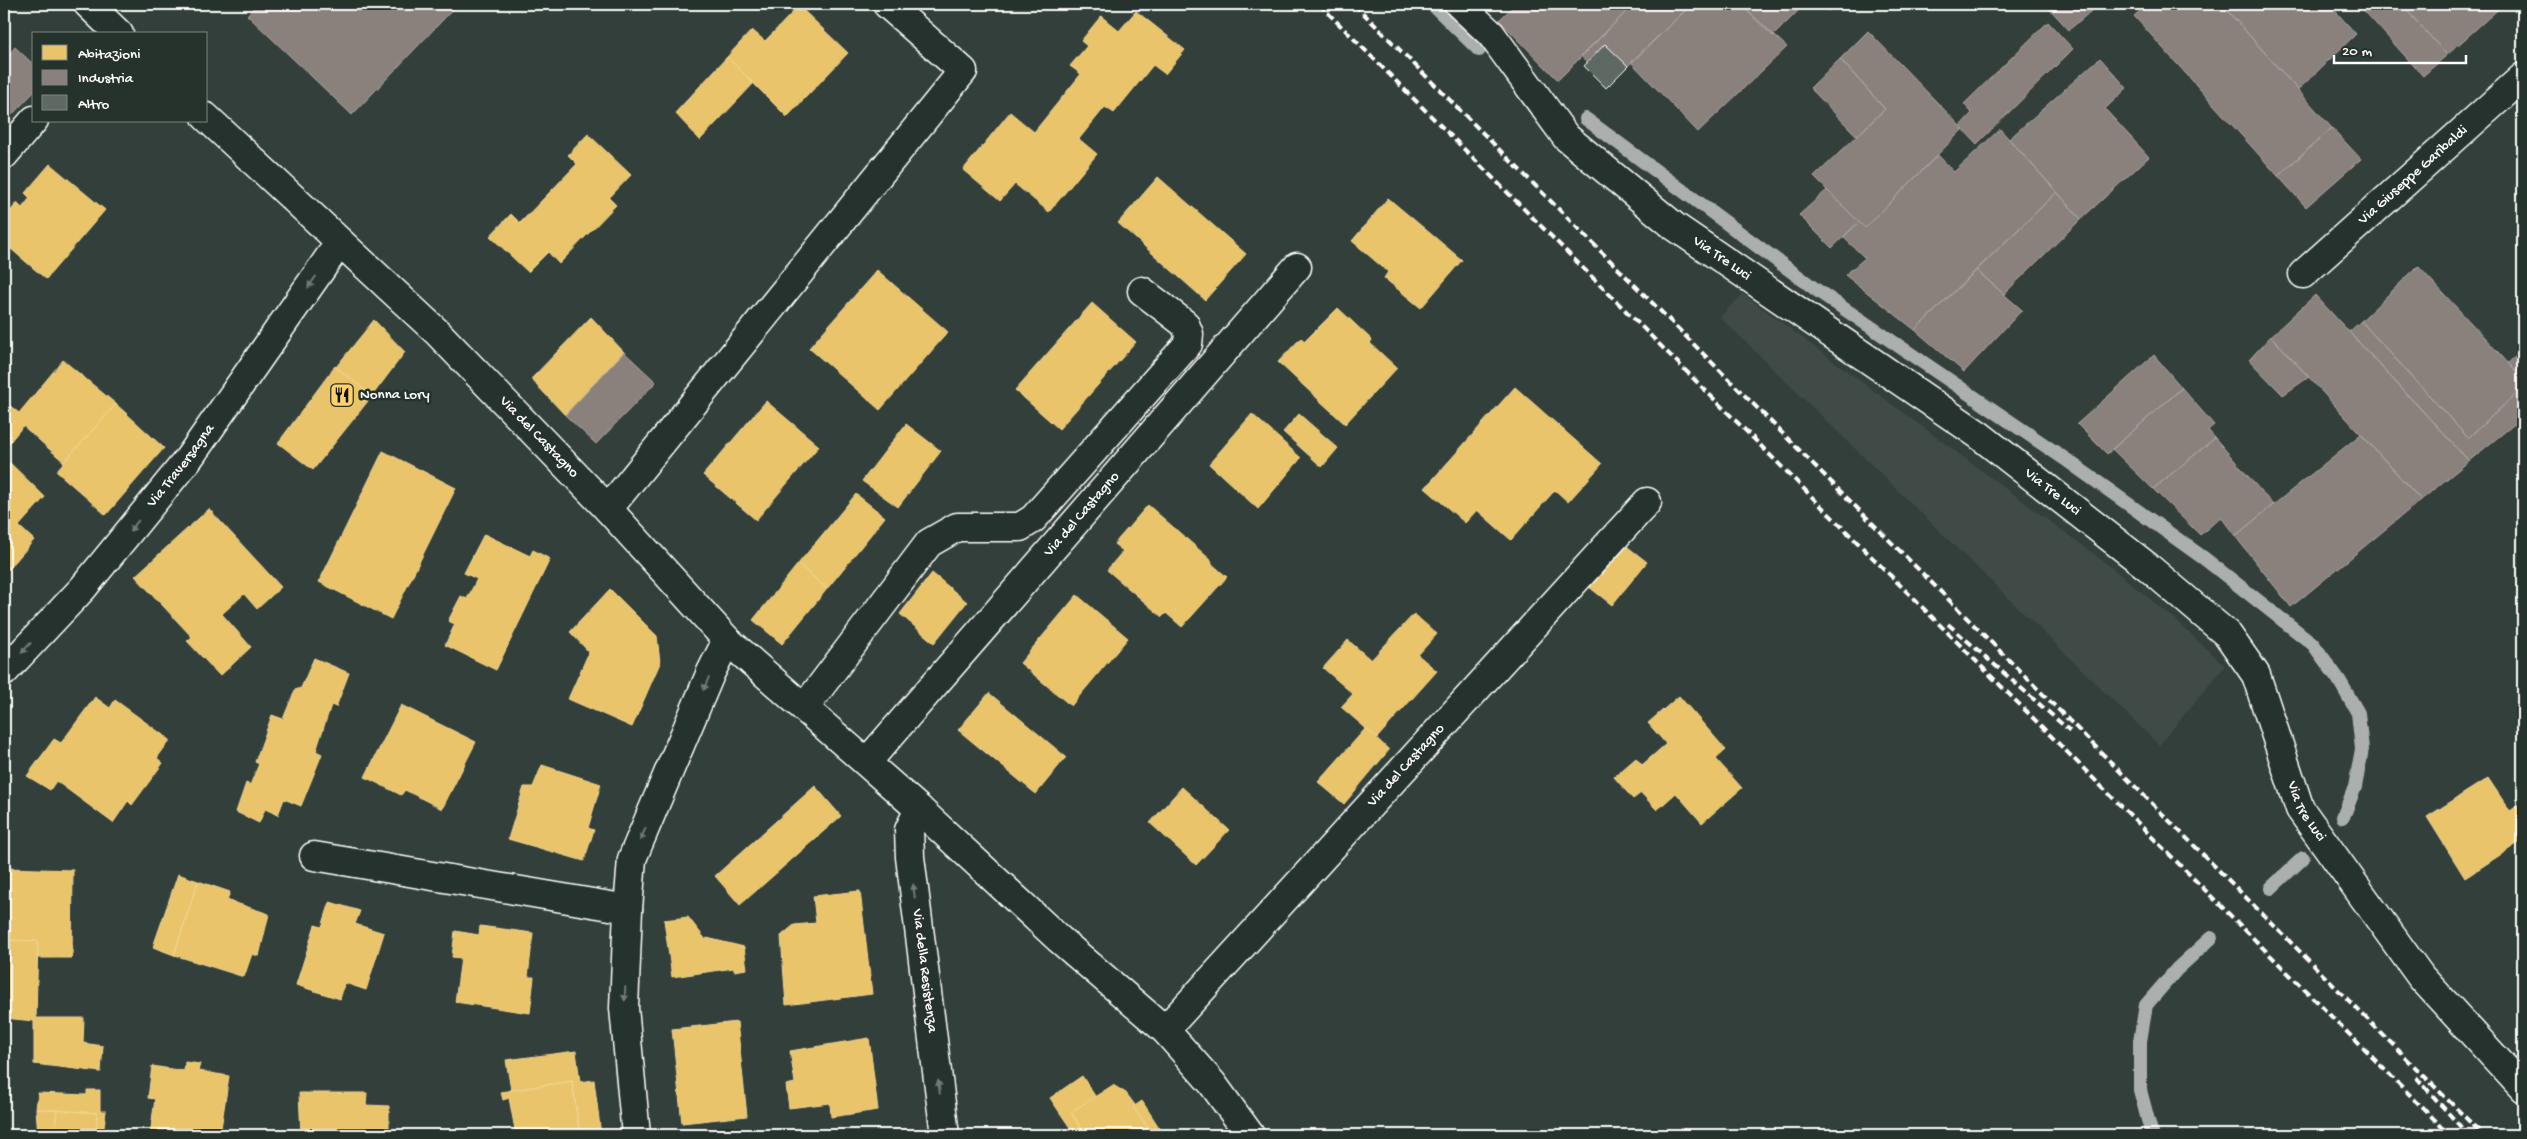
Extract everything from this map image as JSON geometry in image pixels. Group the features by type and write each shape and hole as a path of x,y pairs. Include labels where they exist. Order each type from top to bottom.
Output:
{"street":[{"path":"88,4 113,32"},
{"path":"608,509 963,72 887,4"},
{"name":"Via Tre Luci","path":"1460,4 1491,34 1566,137 1674,226 1979,435 2148,567 2228,635 2256,675 2300,809 2422,977 2523,1088"},
{"name":"Via Giuseppe Garibaldi","path":"2303,274 2523,76"},
{"name":"Via del Castagno","path":"208,119 438,333 608,509 727,640 867,762 1059,939 1165,1030 1212,1083 1250,1135"},
{"path":"4,155 32,122"},
{"name":"Via Traversagna","path":"4,672 83,588 189,458 340,242"},
{"name":"Via del Castagno","path":"867,762 1298,267"},
{"path":"805,707 929,543 957,527 1020,527 1033,519 1188,344 1189,334 1185,324 1142,291"},
{"name":"Via del Castagno","path":"1165,1030 1647,502"},
{"path":"636,1135 624,1008 632,859 727,640"},
{"name":"Via della Resistenza","path":"919,809 909,830 910,857 945,1135"},
{"path":"314,856 628,909"}],"shaded area":[{"path":"1743,294 2102,560 2173,618 2225,666 2159,745 1720,317"}],"building: Abitazioni":[{"path":"799,6 848,53 787,117 727,57 752,30 765,41"},
{"path":"1136,11 1185,50 1165,74 1153,65 1114,113 1105,107 1079,139 1097,154 1049,212 1015,184 1000,201 963,170 1010,112 1034,132 1081,74 1070,66 1087,46 1081,41 1101,16 1119,31"},
{"path":"727,57 753,84 700,140 675,113"},
{"path":"588,134 631,175 609,198 616,205 559,264 548,252 528,272 490,236 511,214 520,223 577,164 568,155"},
{"path":"50,164 105,210 46,279 4,243 4,219 17,203 22,208 30,198 25,193"},
{"path":"1158,177 1246,254 1205,300 1118,223"},
{"path":"1388,198 1462,260 1421,308 1384,278 1388,272 1352,241"},
{"path":"877,270 948,332 880,410 809,348"},
{"path":"1092,303 1136,342 1059,429 1015,390"},
{"path":"1338,308 1372,340 1370,343 1397,368 1345,424 1278,362 1301,338 1305,341"},
{"path":"591,317 624,352 565,415 531,379"},
{"path":"374,320 405,352 372,396 336,367"},
{"path":"63,360 116,404 64,462 23,426 4,449 4,401 19,413"},
{"path":"335,366 372,396 313,470 278,443"},
{"path":"1515,387 1602,464 1568,502 1555,490 1511,540 1477,510 1465,523 1425,488"},
{"path":"766,401 819,446 756,520 703,475"},
{"path":"116,404 164,448 106,515 56,471"},
{"path":"1252,414 1301,458 1258,509 1209,464"},
{"path":"1299,414 1338,448 1322,467 1283,432"},
{"path":"906,424 941,451 898,507 862,481"},
{"path":"383,451 456,488 391,619 319,582"},
{"path":"4,457 45,497 19,526 34,540 8,570 4,566"},
{"path":"856,494 885,517 827,589 798,564"},
{"path":"1148,505 1212,561 1211,563 1227,577 1182,627 1166,613 1162,617 1107,570 1123,551 1114,544"},
{"path":"209,509 281,587 257,609 244,594 222,614 251,647 220,676 187,641 192,637 135,576"},
{"path":"484,534 530,556 533,550 550,559 496,670 445,645 455,624 448,621 461,596 467,599 477,579 464,573"},
{"path":"1624,544 1647,562 1612,605 1589,587"},
{"path":"798,564 827,589 782,644 753,620"},
{"path":"932,573 967,602 934,643 900,614"},
{"path":"610,589 657,636 660,663 632,727 568,699 589,652 570,632"},
{"path":"1077,595 1128,638 1071,706 1020,663"},
{"path":"1414,614 1437,634 1418,655 1437,671 1377,738 1341,707 1353,694 1323,668 1348,640 1371,660"},
{"path":"314,658 349,673 336,707 331,705 316,751 322,754 301,806 284,799 278,815 265,809 259,823 236,812 246,783 250,785 259,764 255,762 272,715 283,719 295,690 301,688"},
{"path":"989,693 1066,757 1036,794 958,730"},
{"path":"1679,696 1726,750 1716,759 1742,788 1702,823 1676,793 1657,810 1641,793 1633,799 1614,777 1636,758 1642,765 1666,744 1648,723"},
{"path":"95,697 110,708 115,700 170,740 157,758 163,763 132,805 128,801 113,823 56,781 50,790 27,776 54,739 61,743"},
{"path":"401,705 476,742 442,809 405,790 401,795 365,777"},
{"path":"1366,728 1389,750 1344,804 1318,782"},
{"path":"542,765 601,784 588,828 594,830 584,861 508,839 524,787 533,787"},
{"path":"2488,778 2510,811 2523,802 2523,840 2465,878 2427,817"},
{"path":"815,786 841,816 740,905 715,876"},
{"path":"1182,787 1229,830 1196,865 1150,823"},
{"path":"4,868 73,870 72,958 37,958 38,941 4,940"},
{"path":"178,874 198,881 174,955 153,947"},
{"path":"198,881 230,892 227,900 269,914 259,956 252,954 244,977 174,955"},
{"path":"860,891 872,994 786,1005 781,936 794,925 816,923 813,896"},
{"path":"330,902 360,911 355,924 384,933 366,990 345,983 340,999 296,985 315,925 322,927"},
{"path":"688,917 706,940 707,938 744,947 747,969 734,971 734,968 672,977 664,920"},
{"path":"480,926 533,933 528,977 534,977 530,1013 455,1002 461,958 452,957 455,931 479,935"},
{"path":"4,940 38,941 36,1018 84,1018 83,1043 103,1046 101,1072 34,1064 34,1021 4,1018"},
{"path":"737,1022 747,1116 682,1123 672,1029"},
{"path":"869,1038 878,1110 831,1117 830,1103 789,1108 786,1085 795,1083 790,1051"},
{"path":"576,1051 580,1082 594,1080 601,1135 580,1135 572,1081 511,1090 506,1060"},
{"path":"185,1062 200,1064 198,1071 229,1076 220,1135 150,1135 155,1099 148,1098 152,1066 184,1071"},
{"path":"1082,1076 1095,1096 1071,1112 1085,1135 1075,1135 1050,1098"},
{"path":"572,1081 580,1135 516,1135 509,1098 503,1100 501,1092"},
{"path":"1113,1085 1126,1093 1135,1105 1133,1107 1148,1128 1138,1135 1085,1135 1071,1112"},
{"path":"87,1090 100,1090 100,1111 106,1111 103,1135 96,1135 97,1113 36,1109 38,1093 87,1095"},
{"path":"299,1093 367,1093 366,1105 389,1106 389,1135 301,1135"},
{"path":"1142,1101 1164,1135 1138,1135 1148,1128 1133,1107"},
{"path":"36,1109 57,1110 54,1135 38,1135"},
{"path":"57,1110 97,1113 96,1135 54,1135"}],"building: Industria":[{"path":"257,4 458,4 352,115 247,15"},
{"path":"1516,4 1634,4 1558,80 1499,20"},
{"path":"1634,4 1692,4 1628,66 1605,44 1587,63 1581,56"},
{"path":"1692,4 1740,4 1787,47 1698,132 1631,62"},
{"path":"1740,4 1805,4 1773,36"},
{"path":"1822,4 1836,4 1828,11"},
{"path":"2045,4 2099,4 2069,30"},
{"path":"2148,4 2221,4 2332,128 2278,176 2134,16"},
{"path":"2221,4 2236,4 2228,11"},
{"path":"2236,4 2329,4 2356,34 2298,90 2228,11"},
{"path":"2358,4 2401,4 2447,55 2423,76"},
{"path":"2401,4 2504,4 2447,55"},
{"path":"2048,22 2073,49 1977,144 1960,126 1972,113 1964,104"},
{"path":"1868,31 1963,129 1865,228 1814,177 1885,109 1840,59"},
{"path":"15,47 32,63 32,94 4,123 4,61"},
{"path":"2100,58 2127,88 2105,109 2149,157 2081,219 2009,139"},
{"path":"1840,59 1885,109 1857,136 1810,88"},
{"path":"2332,128 2361,159 2306,207 2278,176"},
{"path":"2000,129 2057,192 1915,330 1845,275 1865,258 1843,237 1859,222 1865,228 1938,155 1954,172"},
{"path":"1827,190 1859,222 1832,248 1799,215"},
{"path":"2057,192 2081,219 2004,294 1976,270"},
{"path":"2418,266 2523,379 2523,387 2468,438 2361,321"},
{"path":"1976,270 2022,310 1964,372 1915,330"},
{"path":"2315,295 2469,461 2421,500 2271,336"},
{"path":"2361,321 2468,438 2520,391 2523,395 2523,417 2469,461 2349,332"},
{"path":"2271,336 2309,377 2283,395 2249,360"},
{"path":"2523,350 2523,379 2508,363"},
{"path":"624,352 656,382 596,444 565,415"},
{"path":"2154,355 2182,388 2107,454 2077,424"},
{"path":"2182,388 2214,425 2208,430 2215,438 2153,489 2112,449"},
{"path":"2361,434 2421,500 2291,607 2235,536"},
{"path":"2215,438 2273,505 2235,536 2221,517 2200,535 2153,489"}],"building: Altro":[{"path":"1605,44 1628,66 1606,88 1584,66"}],"waterway":[{"path":"1432,4 1479,50"},
{"path":"1586,119 1818,291 2068,461 2205,559 2313,644 2339,680 2358,713 2362,749 2355,787 2343,817"},
{"path":"2271,888 2303,858"},
{"path":"2152,1135 2140,1090 2140,1041 2146,1005 2177,969 2211,938"}],"railway":[{"path":"1319,4 2450,1135"},
{"path":"1354,4 2483,1135"},
{"path":"1948,624 2070,731"},
{"path":"2416,1077 2468,1135"}],"place":[{"name":"Nonna Lory","path":"342,395"}]}
